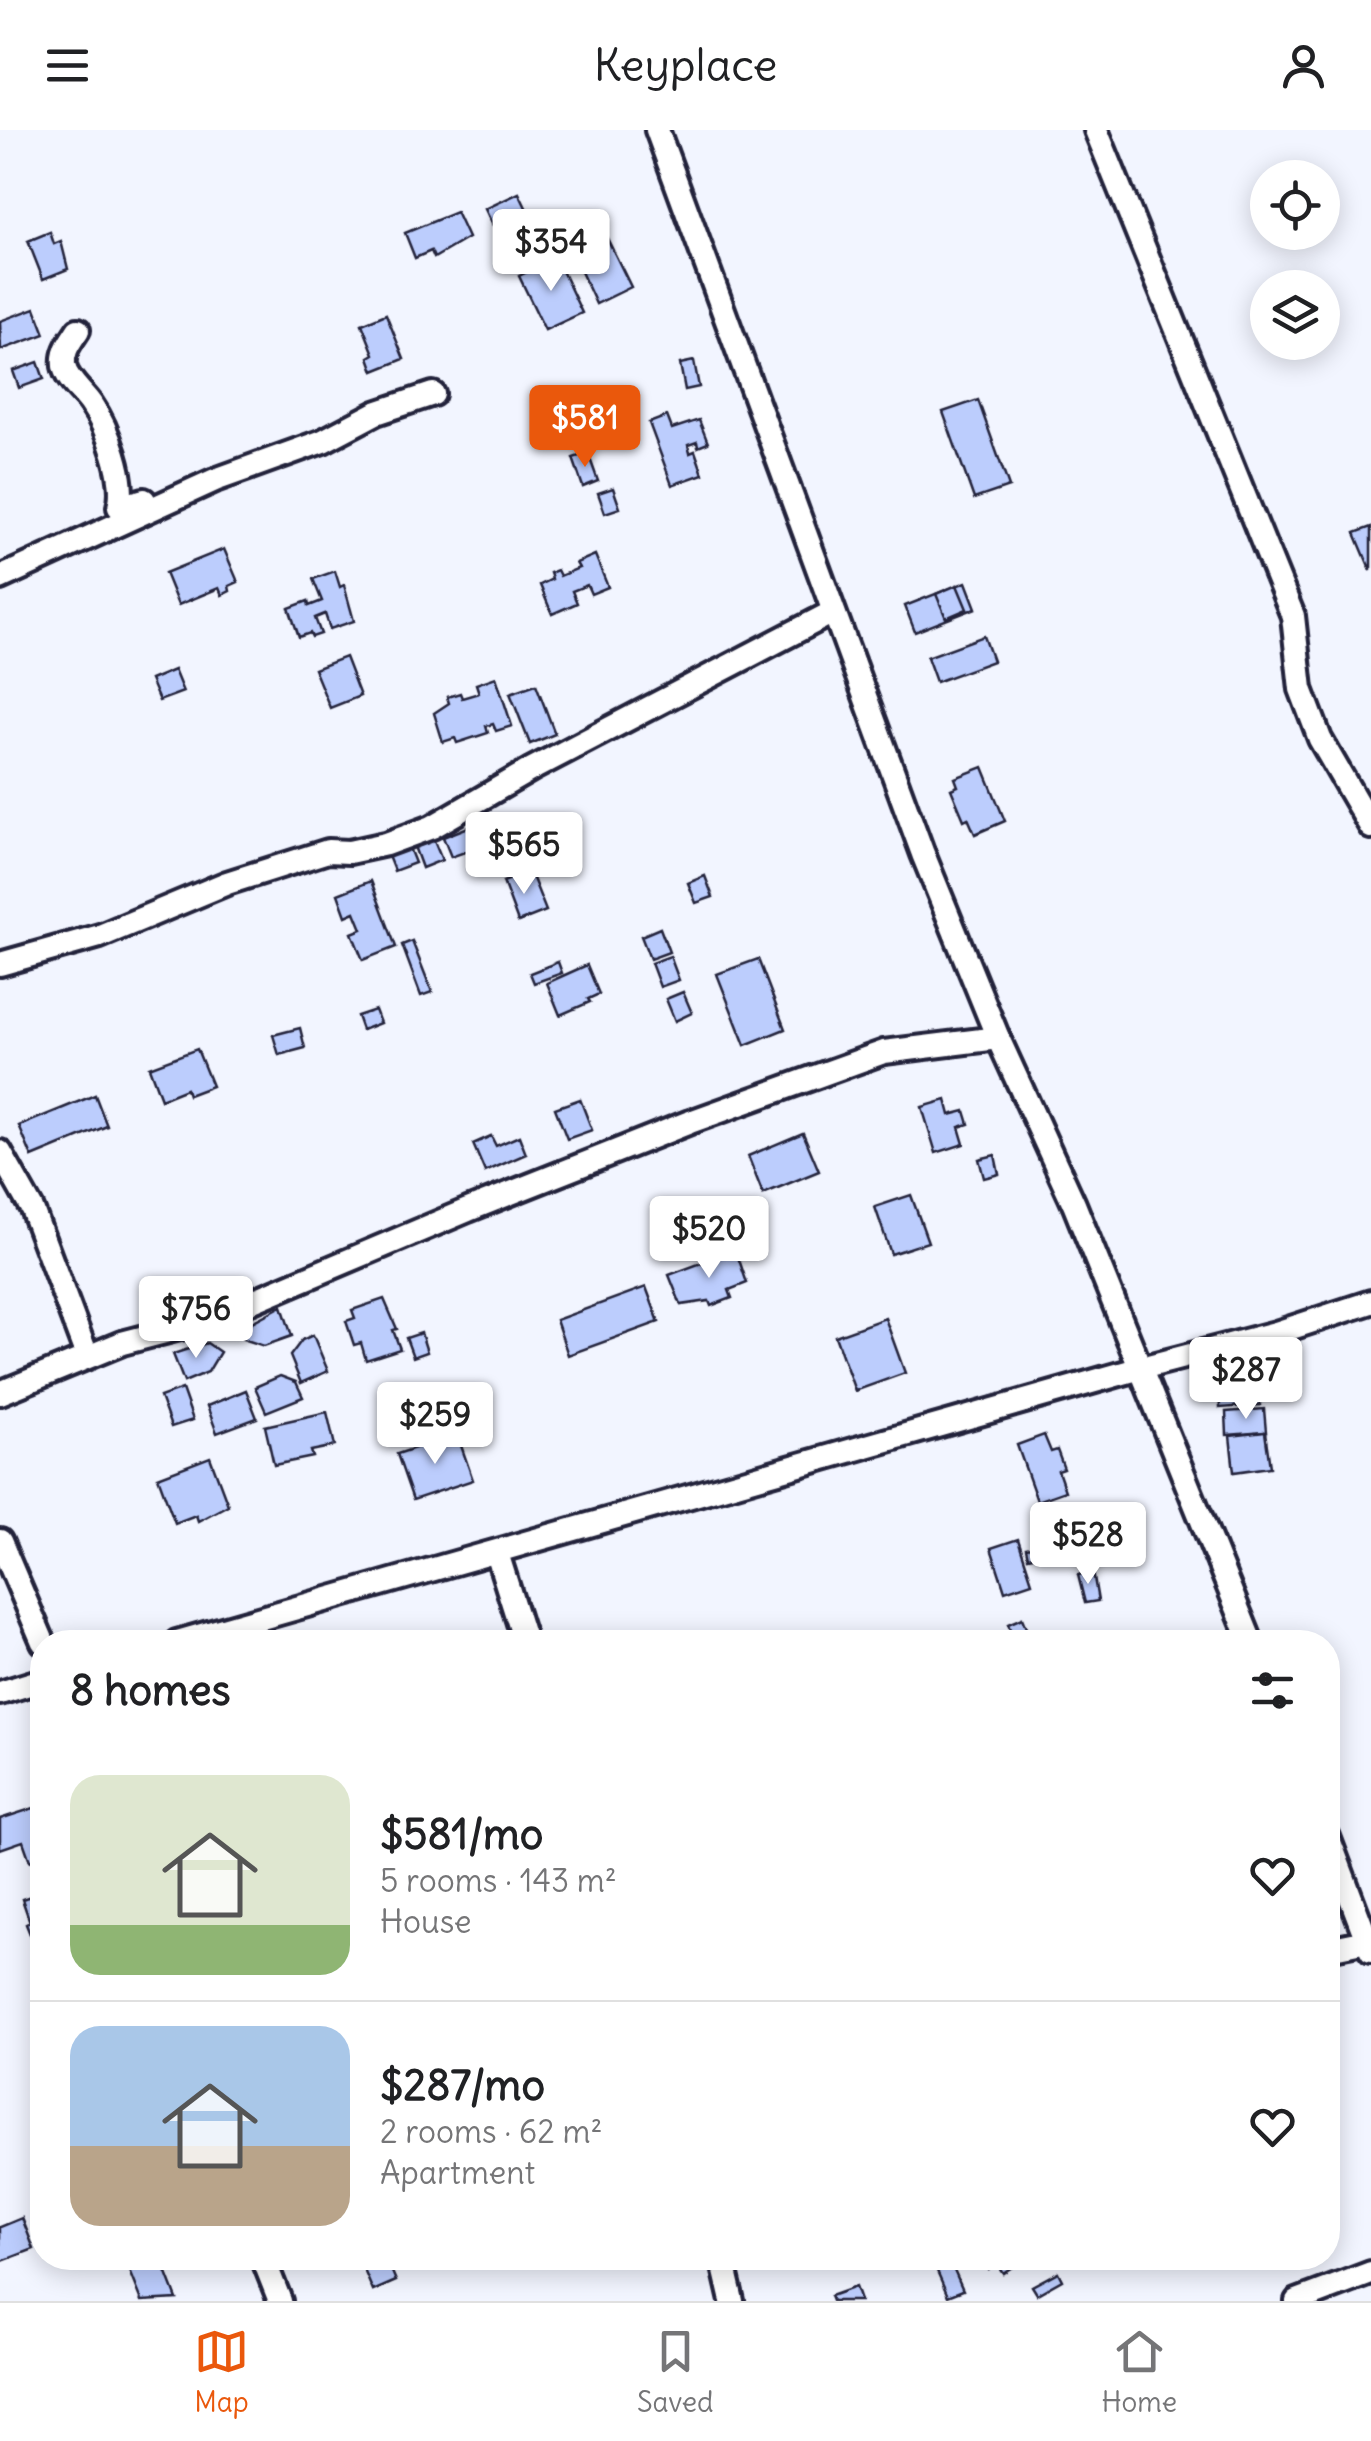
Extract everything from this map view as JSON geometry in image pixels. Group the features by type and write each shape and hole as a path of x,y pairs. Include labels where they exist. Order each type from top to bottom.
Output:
{"street":[{"path":"657,130 923,854 998,1038 1074,1204 1245,1630"},
{"path":"1096,130 1293,616 1301,688 1320,739 1371,827"},
{"path":"78,330 66,348 64,365 69,378 93,406 115,457 123,493 119,507 215,480 323,441 376,412 434,394"},
{"path":"0,578 215,480"},
{"path":"0,964 100,936 226,882 328,851 349,852 386,844 432,827 532,769 834,612"},
{"path":"0,1393 122,1343 203,1322 598,1158 884,1052 998,1038"},
{"path":"0,1152 32,1209 87,1356"},
{"path":"222,1630 1276,1333 1371,1302"},
{"path":"0,1542 38,1630"},
{"path":"497,1554 521,1630"},
{"path":"0,1693 30,1684"},
{"path":"1340,1870 1369,1946 1340,1948"},
{"path":"268,2270 280,2301"},
{"path":"725,2270 732,2301"},
{"path":"1297,2301 1371,2274"}],"building":[{"path":"519,193 544,245 510,261 485,209"},
{"path":"456,212 468,238 434,258 431,251 415,258 405,233"},
{"path":"50,232 54,244 61,241 68,269 43,279 28,241"},
{"path":"605,234 631,287 596,304 571,250"},
{"path":"556,258 582,313 545,330 519,276"},
{"path":"35,308 45,334 1,350 0,321"},
{"path":"386,314 404,359 374,371 369,357 374,354 362,324"},
{"path":"694,361 699,387 685,390 680,364"},
{"path":"38,362 44,379 19,388 13,371"},
{"path":"978,400 1009,487 974,499 943,412"},
{"path":"667,416 672,429 699,420 708,443 688,445 690,453 695,451 703,474 672,485 649,423"},
{"path":"588,453 598,481 583,487 573,458"},
{"path":"613,488 620,508 605,513 598,493"},
{"path":"1371,527 1371,571 1355,533"},
{"path":"224,549 238,582 222,595 219,588 178,605 165,573"},
{"path":"595,555 608,587 591,594 587,585 572,591 577,603 552,614 540,585 552,579 550,573 557,570 560,576"},
{"path":"335,571 340,587 344,585 354,621 330,629 325,614 315,618 321,634 299,637 289,608 322,601 313,579"},
{"path":"966,582 976,608 915,632 905,606"},
{"path":"957,585 967,609 946,618 936,594"},
{"path":"984,636 993,661 936,682 927,657"},
{"path":"345,657 360,696 330,708 314,669"},
{"path":"174,670 183,692 159,701 150,680"},
{"path":"496,677 512,726 496,731 493,724 486,726 488,733 457,743 455,738 443,742 434,713 449,703 447,697 479,693 476,684"},
{"path":"536,684 555,734 530,744 510,693"},
{"path":"983,767 1005,821 975,834 968,818 964,820 951,789 958,786 955,778"},
{"path":"515,824 529,861 503,871 489,834"},
{"path":"471,826 479,847 451,857 443,837"},
{"path":"431,834 442,860 422,868 412,841"},
{"path":"409,848 415,863 394,871 388,856"},
{"path":"530,871 546,911 518,922 503,882"},
{"path":"705,876 713,897 696,903 688,883"},
{"path":"371,881 396,947 363,960 352,933 362,929 355,912 346,916 338,894"},
{"path":"660,928 669,952 650,959 641,936"},
{"path":"412,941 432,992 421,996 402,945"},
{"path":"670,956 679,980 660,987 651,963"},
{"path":"758,959 785,1029 745,1045 717,974"},
{"path":"558,962 562,973 534,983 530,973"},
{"path":"587,965 599,994 560,1015 547,983"},
{"path":"683,992 692,1013 675,1021 666,999"},
{"path":"375,1010 380,1023 362,1030 357,1016"},
{"path":"300,1028 305,1048 279,1055 273,1035"},
{"path":"197,1049 212,1086 188,1095 186,1089 161,1099 149,1067"},
{"path":"95,1095 107,1126 32,1157 19,1126"},
{"path":"580,1099 592,1130 567,1139 555,1108"},
{"path":"946,1100 950,1115 965,1111 969,1124 959,1127 964,1144 936,1153 922,1107"},
{"path":"803,1133 819,1171 763,1194 748,1156"},
{"path":"491,1136 496,1146 519,1136 526,1154 485,1172 473,1144"},
{"path":"995,1155 999,1174 984,1178 979,1159"},
{"path":"911,1195 928,1242 891,1254 875,1207"},
{"path":"728,1253 730,1257 737,1254 747,1283 729,1290 732,1298 711,1306 709,1301 681,1305 669,1275"},
{"path":"646,1287 659,1322 568,1355 556,1320"},
{"path":"384,1299 397,1329 393,1330 400,1349 366,1360 361,1343 354,1345 346,1321 355,1318 352,1310"},
{"path":"282,1306 292,1336 264,1346 243,1339 252,1322"},
{"path":"885,1318 905,1373 855,1391 835,1336"},
{"path":"421,1333 427,1352 413,1357 406,1338"},
{"path":"313,1335 328,1371 301,1383 290,1356 302,1340"},
{"path":"207,1343 220,1352 208,1372 184,1382 173,1354"},
{"path":"280,1376 296,1382 303,1397 266,1412 255,1387"},
{"path":"1259,1384 1260,1405 1220,1408 1219,1387"},
{"path":"182,1389 193,1420 171,1427 160,1397"},
{"path":"246,1390 257,1418 217,1433 207,1406"},
{"path":"1264,1409 1266,1432 1227,1435 1226,1412"},
{"path":"327,1412 335,1446 311,1451 313,1457 274,1465 265,1426"},
{"path":"1265,1432 1270,1467 1234,1472 1230,1436"},
{"path":"457,1434 473,1480 413,1500 397,1454"},
{"path":"1044,1435 1051,1452 1057,1450 1064,1469 1058,1471 1065,1491 1037,1501 1017,1445"},
{"path":"210,1457 228,1505 198,1521 196,1515 175,1523 158,1477"},
{"path":"1018,1539 1032,1582 1005,1591 991,1548"},
{"path":"1052,1543 1053,1552 1028,1557 1026,1548"},
{"path":"1093,1572 1098,1601 1085,1603 1078,1575"},
{"path":"1022,1618 1027,1630 1010,1630 1008,1624"},
{"path":"30,1809 30,1861 23,1841 0,1849 0,1819"},
{"path":"30,1896 30,1922 22,1899"},
{"path":"22,2218 30,2251 0,2262 0,2227"},
{"path":"130,2270 166,2270 177,2299 142,2301"},
{"path":"364,2270 391,2270 396,2281 373,2291"},
{"path":"954,2270 963,2290 948,2296 937,2271"},
{"path":"1058,2272 1062,2280 1037,2294 1032,2286"},
{"path":"855,2287 860,2301 832,2301 830,2296"}]}
